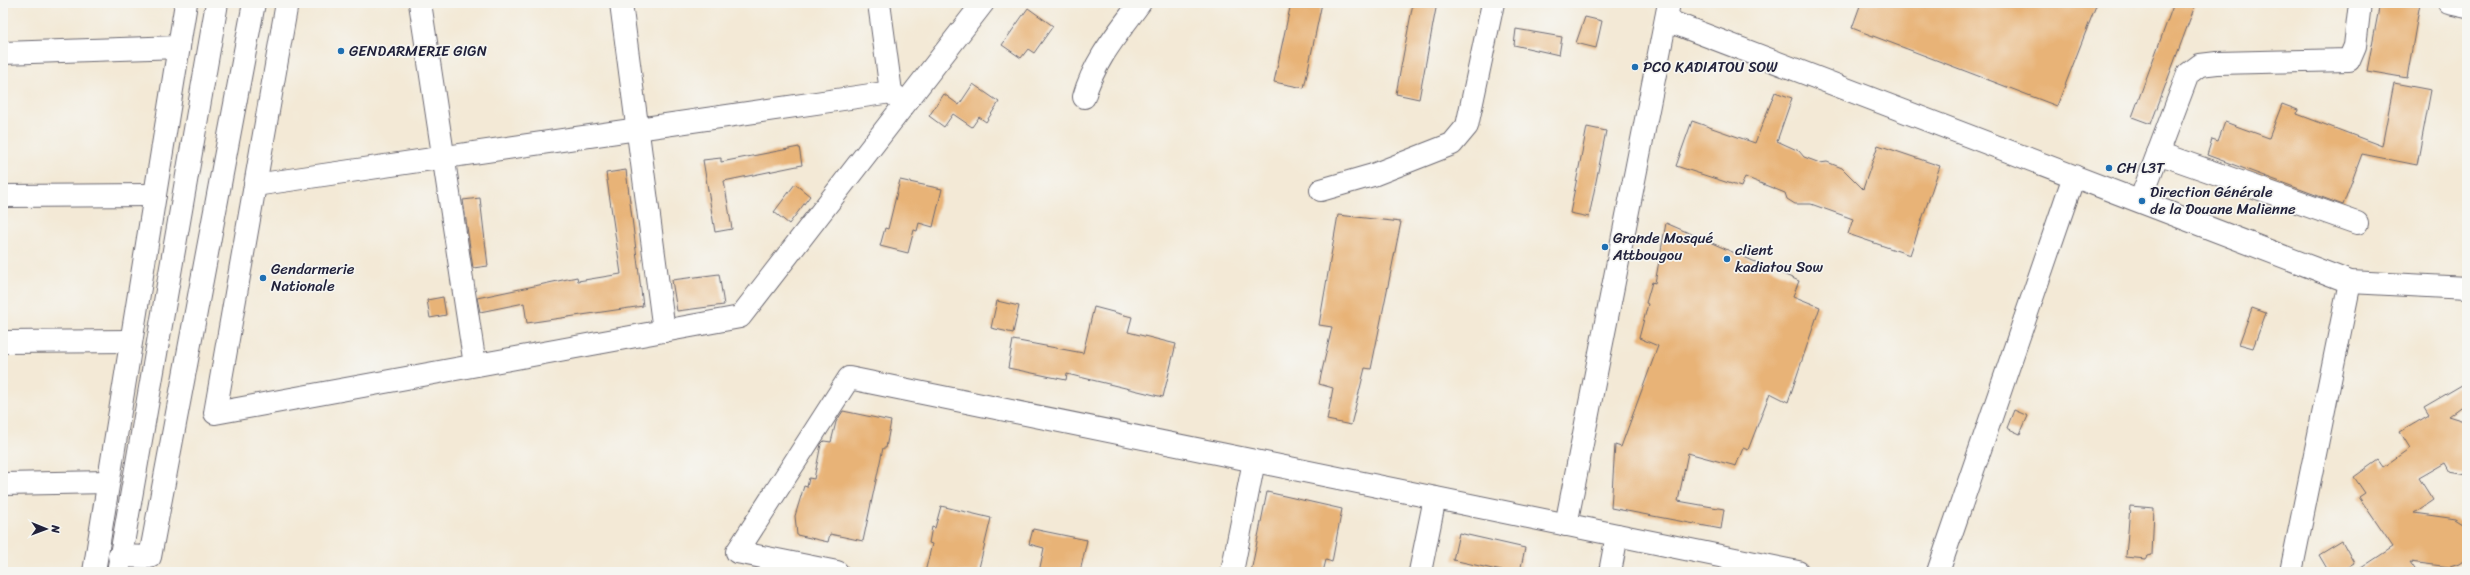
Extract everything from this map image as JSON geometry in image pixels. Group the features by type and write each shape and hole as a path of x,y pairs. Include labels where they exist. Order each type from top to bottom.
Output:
{"street":[{"path":"94,572 186,3"},
{"path":"217,3 118,564 150,557 254,3"},
{"path":"287,3 215,413 740,317 898,98 983,3"},
{"path":"420,3 475,365"},
{"path":"621,3 664,331"},
{"path":"879,3 898,98"},
{"path":"1084,97 1090,76 1111,41 1140,3"},
{"path":"1322,190 1373,175 1452,144 1467,126 1493,3"},
{"path":"2140,201 2188,74 2200,65 2217,63 2349,60 2355,46 2360,3"},
{"path":"2449,3 2467,7"},
{"path":"1566,525 1667,11 2074,176 2350,282 2467,288"},
{"path":"3,53 179,47"},
{"path":"255,185 637,129 898,98"},
{"path":"2158,153 2356,223"},
{"path":"187,171 222,173"},
{"path":"1938,572 2074,176"},
{"path":"3,196 155,195"},
{"path":"2292,572 2350,282"},
{"path":"3,342 131,341"},
{"path":"836,572 737,552 849,378 1788,571"},
{"path":"1232,572 1254,461"},
{"path":"3,484 108,482"},
{"path":"1420,572 1435,498"},
{"path":"1610,572 1617,535"}],"building":[{"path":"1291,3 1322,3 1304,88 1274,82"},
{"path":"1413,3 1437,3 1419,99 1396,94"},
{"path":"1861,3 2097,3 2057,106 1852,28"},
{"path":"2174,3 2196,3 2151,124 2132,117"},
{"path":"2380,3 2420,3 2407,78 2367,71"},
{"path":"1028,8 1053,26 1034,53 1028,49 1021,58 1002,45"},
{"path":"1585,17 1602,21 1596,48 1576,43"},
{"path":"1516,29 1562,37 1559,55 1514,45"},
{"path":"2394,83 2431,90 2417,165 2362,154 2343,205 2207,155 2212,139 2218,141 2225,122 2269,138 2282,104 2298,110 2297,114 2382,146"},
{"path":"973,84 999,102 986,122 979,117 972,127 953,114 944,127 929,116 944,94 959,105"},
{"path":"1775,92 1792,98 1777,141 1799,151 1804,157 1820,163 1827,162 1842,168 1863,189 1878,145 1940,166 1910,255 1848,234 1853,219 1811,204 1795,204 1787,199 1785,193 1745,177 1741,187 1676,166 1692,121 1755,143"},
{"path":"1587,127 1606,131 1589,217 1570,213"},
{"path":"799,147 802,165 724,181 732,229 715,232 703,160 721,158 721,162"},
{"path":"626,170 643,306 527,323 524,303 480,312 477,298 577,277 578,281 621,274 606,173"},
{"path":"900,180 942,189 933,227 919,223 917,231 914,230 908,253 880,246 885,228 888,229"},
{"path":"795,184 810,196 789,224 774,212"},
{"path":"480,198 488,266 473,268 463,200"},
{"path":"1338,215 1401,222 1371,369 1365,368 1351,425 1327,420 1333,388 1319,384 1332,327 1319,325"},
{"path":"1666,223 1799,281 1793,296 1820,307 1788,402 1770,393 1748,450 1743,448 1736,466 1688,453 1678,501 1724,509 1721,529 1611,508 1615,445 1621,447 1658,346 1639,338 1652,282 1655,283"},
{"path":"719,274 724,305 677,311 672,280"},
{"path":"443,297 446,315 430,318 427,300"},
{"path":"997,301 1019,306 1013,333 991,328"},
{"path":"1094,307 1132,317 1128,332 1176,344 1163,397 1067,374 1066,380 1008,368 1013,340 1083,353"},
{"path":"2252,308 2266,313 2253,348 2239,344"},
{"path":"2467,382 2467,402 2448,416 2467,422 2467,475 2450,472 2445,463 2419,478 2433,500 2414,513 2456,519 2464,524 2467,527 2467,558 2459,564 2450,567 2410,562 2417,572 2355,572 2393,547 2359,497 2365,493 2354,477 2378,460 2383,467 2410,448 2400,432 2429,415 2424,407"},
{"path":"2014,410 2028,416 2020,434 2007,428"},
{"path":"843,411 891,421 886,448 883,448 863,541 830,534 828,542 797,535 795,516 804,486 807,487 809,478 814,479 821,444 824,441 831,442 836,422"},
{"path":"1267,492 1342,509 1332,562 1326,560 1323,572 1251,572"},
{"path":"941,506 991,518 978,572 925,572 932,544 929,543 932,527 935,528"},
{"path":"2130,506 2154,508 2152,555 2148,556 2146,559 2126,557"},
{"path":"1033,529 1087,540 1080,572 1039,572 1044,548 1029,544"},
{"path":"1459,533 1525,548 1520,572 1506,572 1453,560"},
{"path":"2342,541 2354,563 2339,572 2329,572 2319,555"}],"place":[{"name":"GENDARMERIE GIGN","path":"341,51"},
{"name":"PCO KADIATOU SOW","path":"1635,67"},
{"name":"CH L3T","path":"2109,168"},
{"name":"Direction Générale de la Douane Malienne","path":"2142,201"},
{"name":"Grande Mosqué Attbougou","path":"1605,247"},
{"name":"client kadiatou Sow","path":"1727,259"},
{"name":"Gendarmerie Nationale","path":"263,278"}]}
